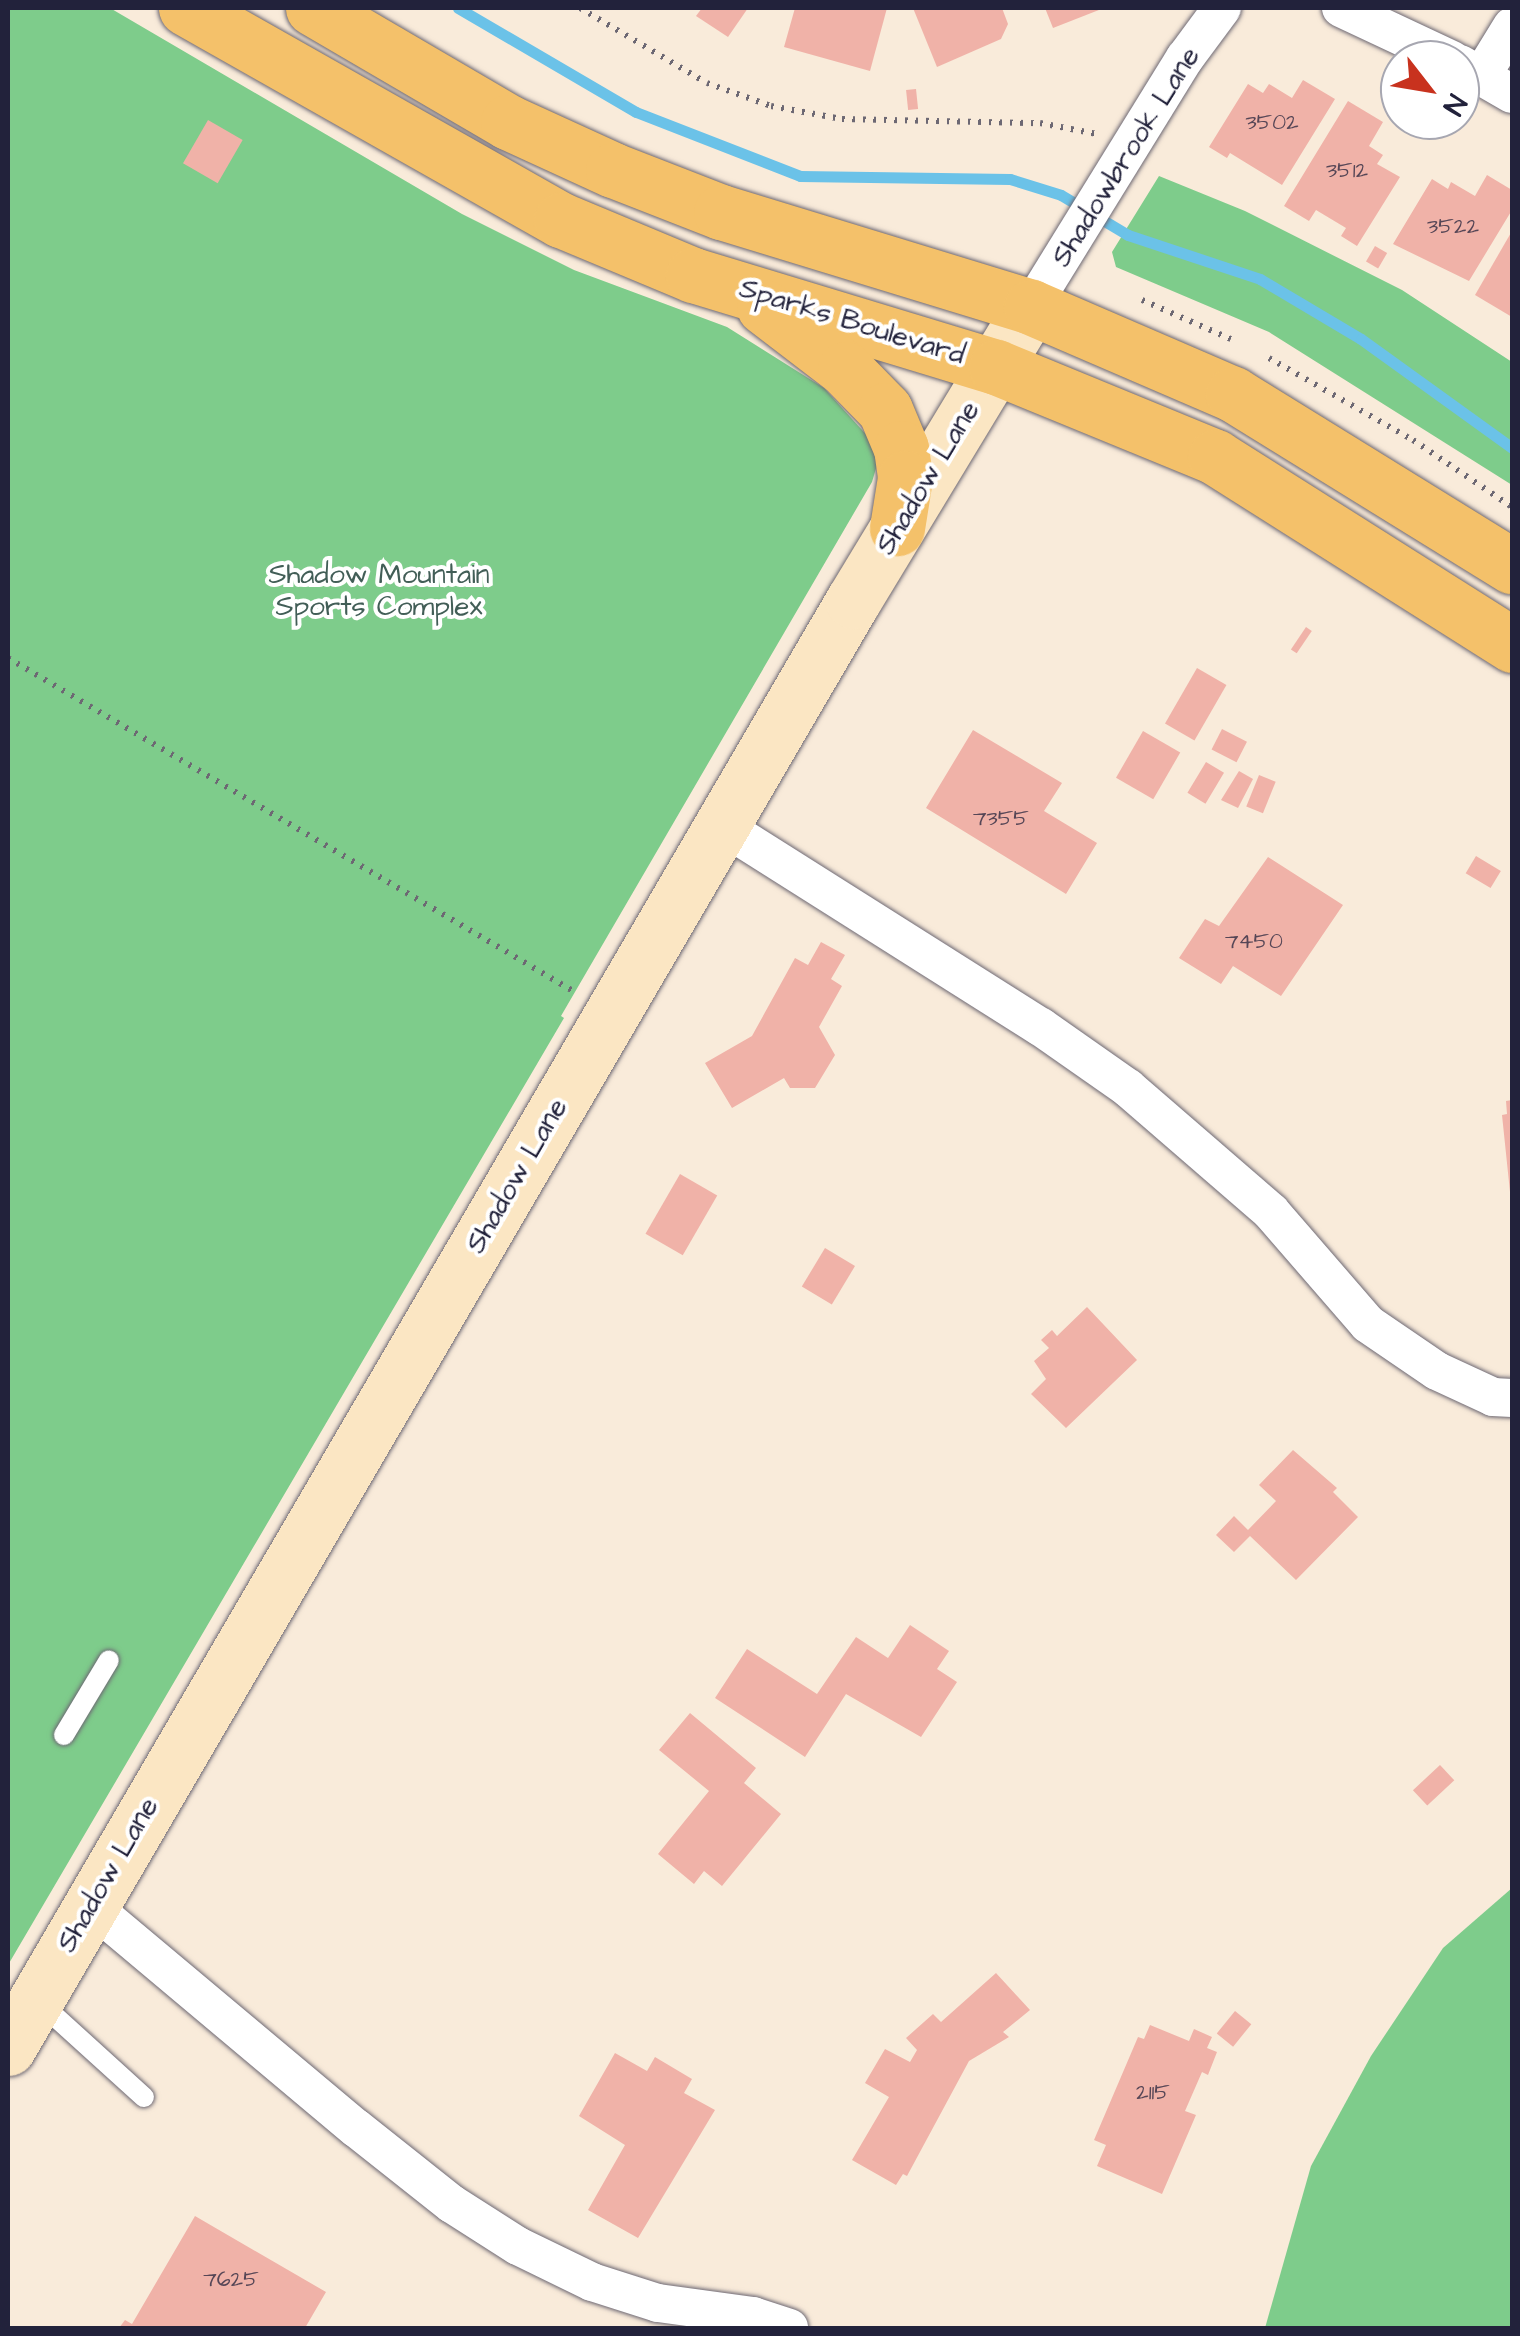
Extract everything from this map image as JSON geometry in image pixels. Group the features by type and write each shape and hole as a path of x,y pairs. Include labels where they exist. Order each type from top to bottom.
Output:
{"main road":[{"name":"Sparks Boulevard","path":"186,8 561,220 693,275 996,366 1214,457 1512,645"},
{"path":"313,8 508,122 613,170 721,212 1031,307 1233,394 1512,566"},
{"path":"732,286 846,369 885,410 902,448 905,478 897,528"}],"street":[{"name":"Shadowbrook Lane","path":"1031,307 1081,232 1184,58 1222,8"},
{"path":"1341,8 1408,40"},
{"path":"1480,69 1512,26"},
{"name":"Shadow Lane","path":"8,2048 721,826 1031,307"},
{"path":"721,826 1041,1027 1128,1088 1271,1212 1368,1324 1437,1371 1493,1397 1512,1398"},
{"path":"90,1906 384,2150 452,2204 518,2246 592,2282 658,2303 753,2316 789,2328"}],"lane":[{"path":"64,1735 109,1660"},
{"path":"36,1999 144,2097"}],"path":[{"path":"580,8 707,83 771,106 842,119 1040,123 1104,136"},
{"path":"8,658 578,994"}],"green space":[{"name":"Shadow Mountain Sports Complex","path":"8,8 110,8 462,214 574,270 727,327 824,388 872,441 877,465 872,482 561,1016 564,1018 8,1965"},
{"path":"1159,176 1245,211 1402,290 1512,362 1512,485 1269,332 1116,267 1112,252"},
{"path":"1512,1888 1512,2328 1265,2328 1311,2166 1371,2056 1443,1948"}],"building":[{"path":"702,8 748,8 728,37 696,16"},
{"path":"795,8 887,8 870,71 784,47"},
{"path":"913,8 1002,8 1008,24 1001,39 937,67"},
{"path":"1045,8 1104,8 1053,28"},
{"path":"1303,80 1335,99 1282,185 1230,153 1227,158 1209,147 1248,84 1263,93 1269,84 1292,98"},
{"path":"916,89 918,109 908,110 906,90"},
{"path":"1348,101 1380,120 1369,146 1383,155 1377,164 1400,177 1357,246 1341,236 1346,228 1316,210 1309,221 1284,206"},
{"path":"208,120 243,140 218,183 183,163"},
{"path":"1487,175 1512,190 1512,210 1469,281 1393,244 1432,179 1448,189 1451,182 1475,196"},
{"path":"1512,231 1512,317 1475,295"},
{"path":"1375,246 1387,253 1378,269 1366,262"},
{"path":"1306,627 1312,631 1297,653 1291,649"},
{"path":"1197,668 1226,685 1194,740 1165,723"},
{"path":"1222,729 1247,742 1237,762 1212,749"},
{"path":"973,730 1062,783 1044,811 1097,843 1066,894 926,808"},
{"path":"1143,731 1180,752 1153,799 1116,778"},
{"path":"1206,762 1224,773 1205,804 1187,793"},
{"path":"1239,771 1253,779 1238,808 1221,800"},
{"path":"1259,775 1276,782 1263,813 1246,807"},
{"path":"1476,856 1501,871 1491,888 1466,873"},
{"path":"1268,857 1343,905 1281,996 1233,966 1221,984 1179,958 1205,919 1219,926"},
{"path":"821,942 845,955 831,979 842,986 819,1027 835,1055 815,1088 790,1088 784,1078 732,1108 705,1063 752,1036 795,958 808,965"},
{"path":"1512,1100 1510,1192 1502,1115 1507,1114 1506,1101"},
{"path":"680,1174 717,1196 683,1255 646,1234"},
{"path":"825,1248 855,1266 832,1305 802,1287"},
{"path":"1087,1307 1137,1360 1066,1428 1031,1394 1046,1379 1034,1361 1049,1348 1041,1340 1052,1330 1057,1336"},
{"path":"1293,1450 1337,1488 1333,1492 1358,1517 1296,1580 1250,1536 1234,1552 1216,1535 1234,1516 1248,1530 1276,1501 1259,1485"},
{"path":"910,1625 949,1651 937,1669 957,1682 921,1737 846,1694 805,1757 715,1698 747,1649 817,1694 856,1637 888,1658"},
{"path":"690,1713 756,1768 744,1783 781,1814 722,1886 704,1871 694,1884 658,1854 709,1791 659,1750"},
{"path":"1440,1765 1454,1780 1427,1806 1413,1790"},
{"path":"996,1973 1030,2010 1003,2032 1009,2037 969,2061 907,2176 903,2174 896,2185 852,2160 889,2097 865,2083 885,2049 910,2062 917,2050 906,2038 933,2014 941,2022"},
{"path":"1235,2011 1251,2024 1233,2047 1217,2034"},
{"path":"1150,2025 1189,2041 1194,2029 1212,2037 1207,2048 1217,2052 1208,2075 1202,2072 1185,2111 1196,2115 1162,2194 1097,2166 1106,2145 1094,2140 1138,2037 1144,2039"},
{"path":"615,2053 647,2071 655,2057 692,2079 684,2093 715,2110 638,2238 588,2210 625,2145 579,2116"},
{"path":"195,2216 326,2292 305,2328 119,2328 125,2320 132,2324"}],"waterway":[{"path":"458,8 636,112 800,176 1010,179 1061,195 1128,235 1260,279 1361,339 1512,448"}]}
